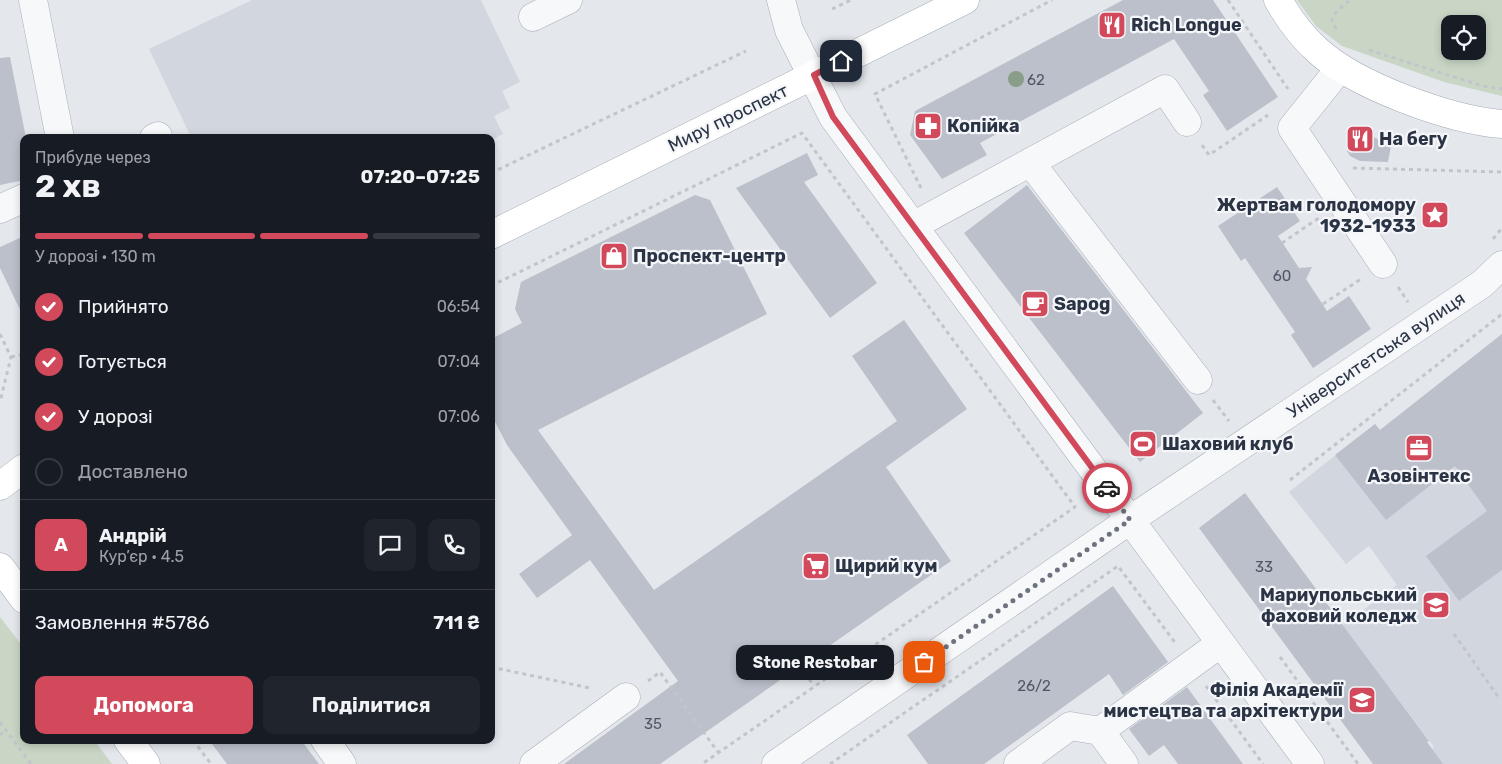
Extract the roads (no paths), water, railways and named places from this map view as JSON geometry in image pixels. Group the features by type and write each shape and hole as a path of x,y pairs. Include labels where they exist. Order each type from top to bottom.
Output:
{"main road":[{"name":"Миру проспект","path":"495,233 965,0"},
{"path":"1278,0 1299,31 1318,51 1340,68 1399,96 1461,116 1502,124"},
{"path":"0,486 20,471"},
{"path":"0,567 20,594"},
{"path":"131,744 146,764"}],"street":[{"path":"33,0 59,134"},
{"path":"533,17 568,0"},
{"path":"781,0 790,30 814,75 833,117 924,220 1130,520 1221,643 1298,760"},
{"path":"1340,68 1292,128 1383,264"},
{"path":"924,220 1165,89 1187,122"},
{"path":"1030,162 1198,380"},
{"path":"0,209 20,200"},
{"name":"Університетська вулиця","path":"776,764 1130,520 1482,284 1502,265"},
{"path":"1100,731 1221,643"},
{"path":"534,764 626,696"},
{"path":"1018,764 1070,726 1100,731 1124,764"},
{"path":"327,744 342,764"}],"place":[{"name":"Rich Longue","path":"1112,25"},
{"name":"Копійка","path":"928,126"},
{"name":"На бегу","path":"1360,139"},
{"name":"Жертвам голодомору 1932-1933","path":"1435,215"},
{"name":"Проспект-центр","path":"614,256"},
{"name":"Sapog","path":"1035,304"},
{"name":"Шаховий клуб","path":"1143,444"},
{"name":"Азовінтекс","path":"1419,448"},
{"name":"Щирий кум","path":"816,566"},
{"name":"Мариупольський фаховий коледж","path":"1436,605"},
{"name":"Stone Restobar","path":"924,662"},
{"name":"Філія Академії мистецтва та архітектури","path":"1362,700"}]}
